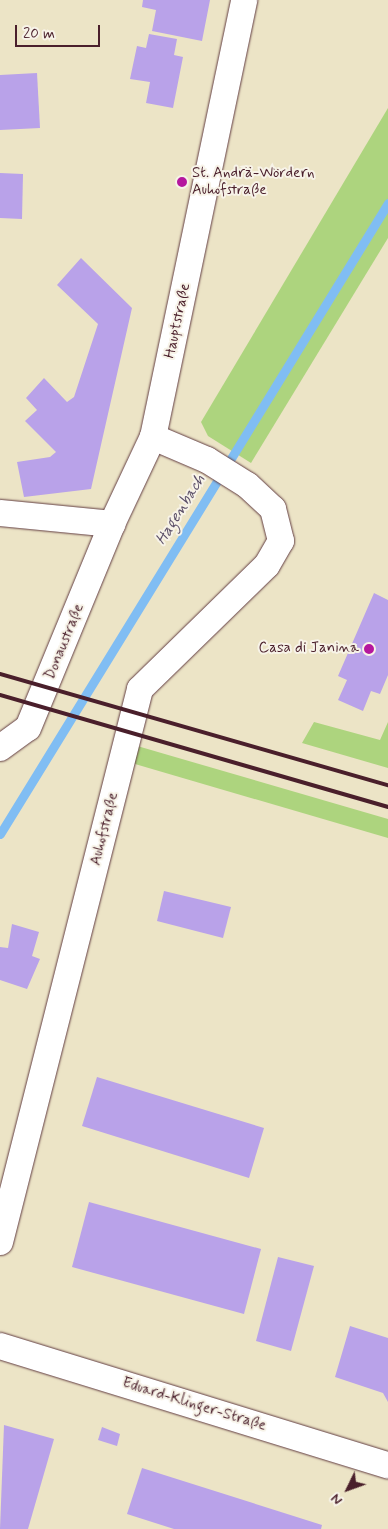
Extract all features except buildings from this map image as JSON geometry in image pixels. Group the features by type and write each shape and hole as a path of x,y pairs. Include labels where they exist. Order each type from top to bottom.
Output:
{"street":[{"name":"Hauptstraße","path":"112,524 153,437 244,0"},
{"name":"Auhofstraße","path":"0,1242 140,689 267,565 281,540 273,509 241,481 212,463 153,437"},
{"path":"0,512 112,524"},
{"name":"Donaustraße","path":"0,748 28,728 112,524"},
{"name":"Eduard-Klinger-Straße","path":"0,1346 388,1465"}],"green space":[{"path":"388,108 388,238 251,463 208,436 201,422"},
{"path":"314,722 380,740 388,722 388,768 302,743"},
{"path":"127,743 388,819 388,838 135,764"}],"waterway":[{"name":"Hagenbach","path":"0,834 388,203"}],"railway":[{"path":"0,674 388,785"},
{"path":"0,695 388,807"}],"place":[{"name":"St. Andrä-Wördern Auhofstraße","path":"182,182"},
{"name":"Casa di Janina","path":"369,649"}]}
